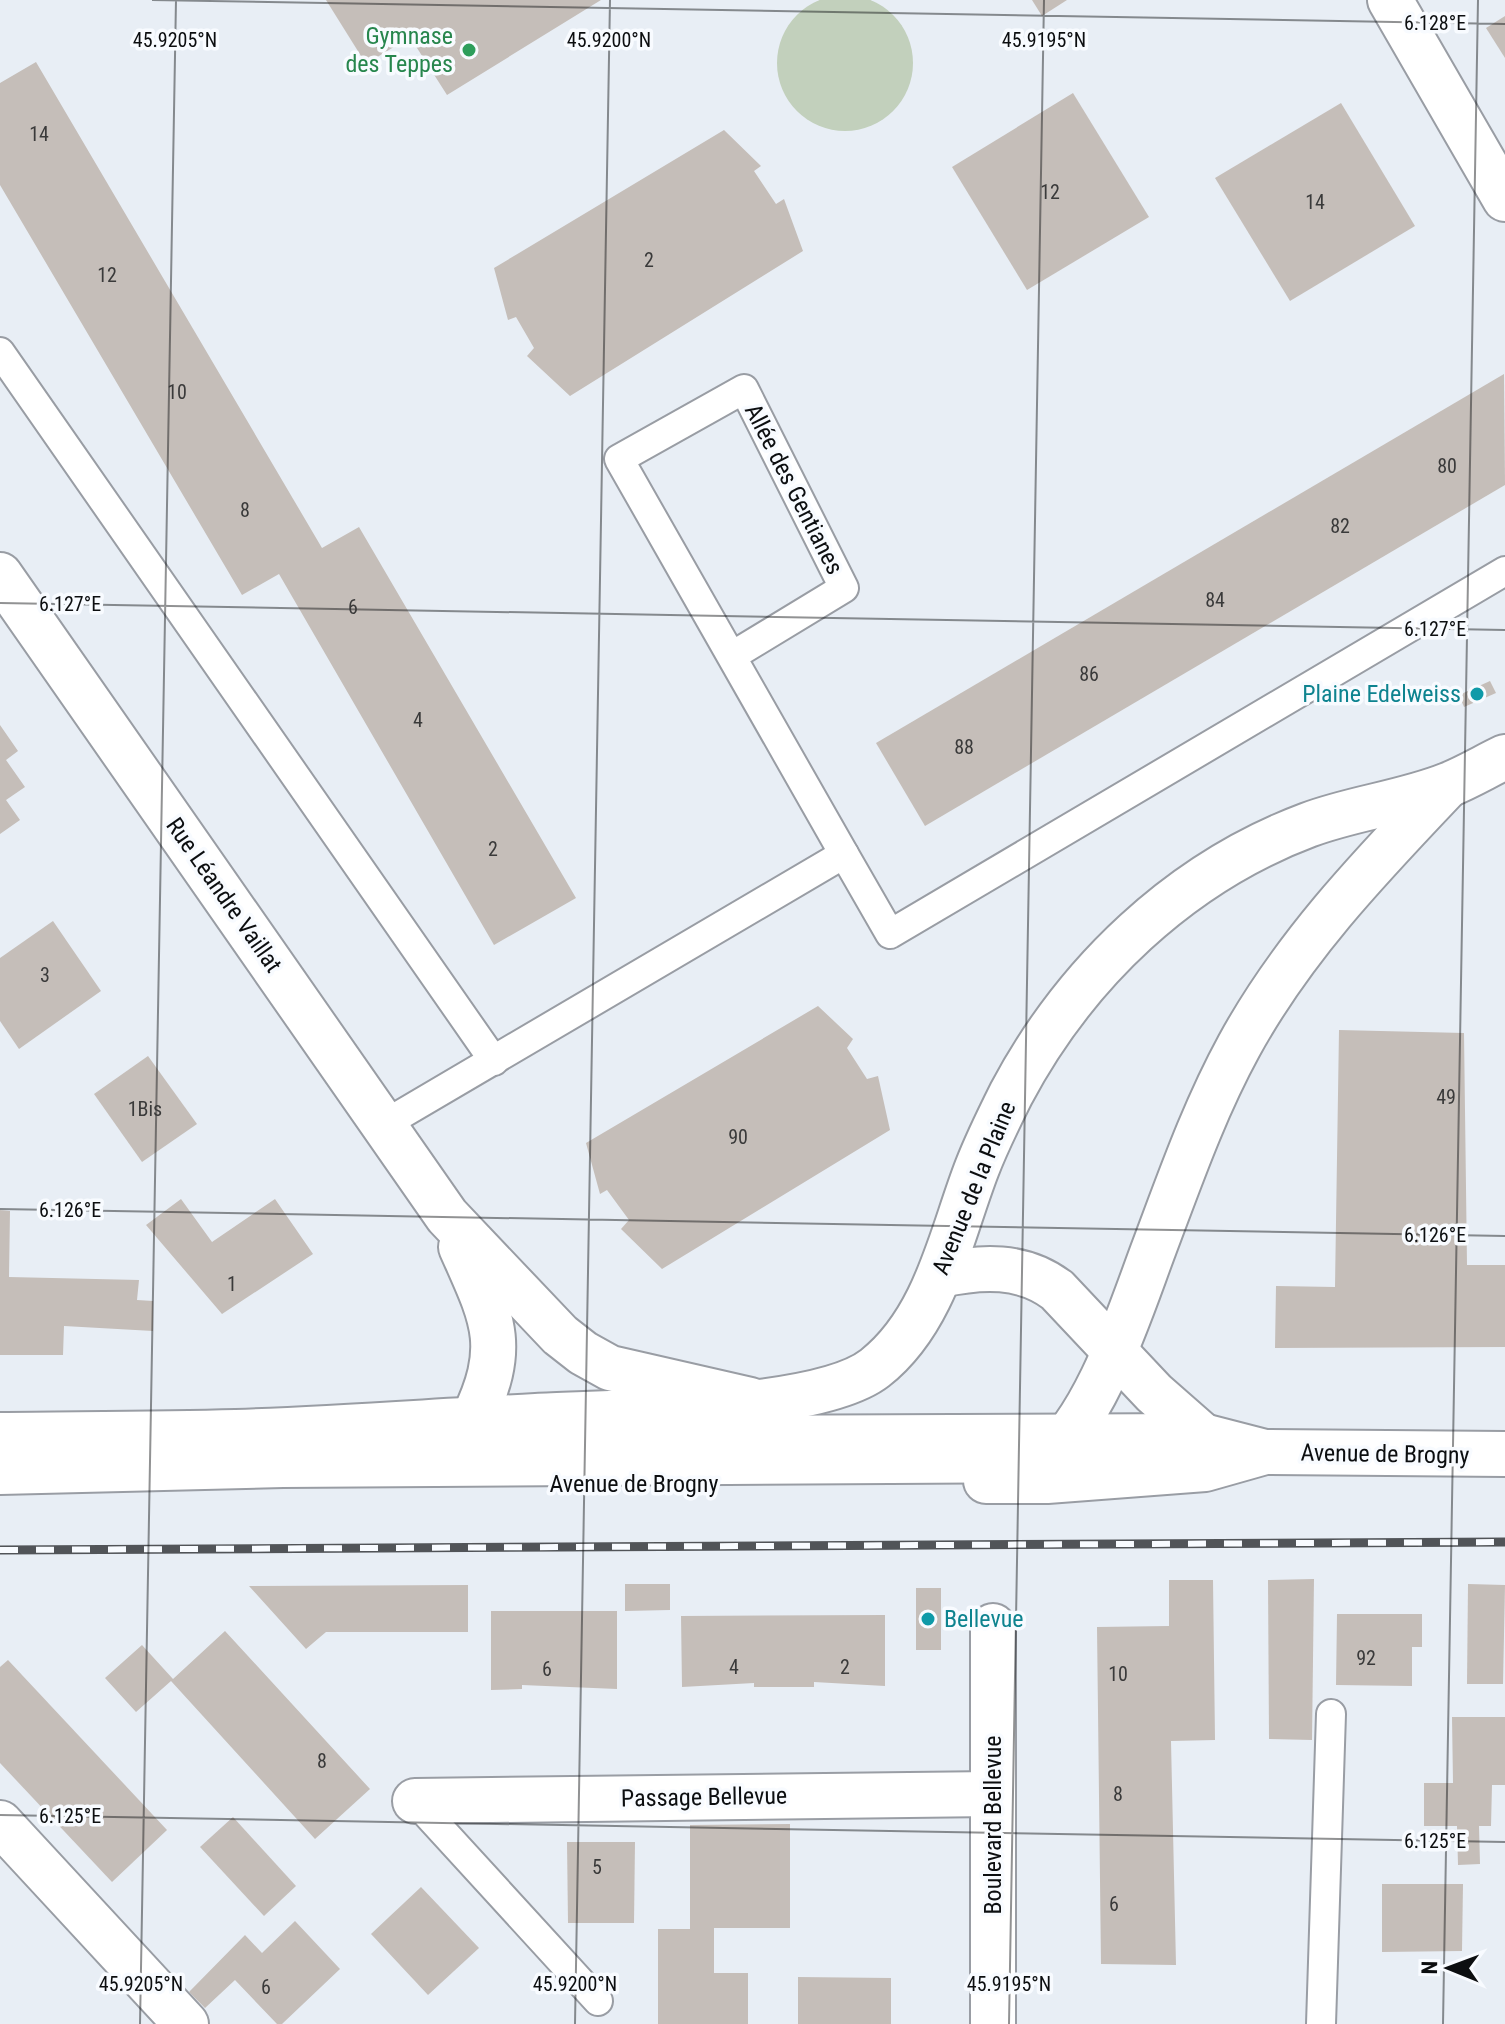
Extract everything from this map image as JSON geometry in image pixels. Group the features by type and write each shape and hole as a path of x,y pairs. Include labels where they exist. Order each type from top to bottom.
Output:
{"main road":[{"path":"1390,0 1505,199"},
{"name":"Rue Léandre Vaillat","path":"0,575 447,1216 560,1335 583,1353 610,1368 753,1401"},
{"name":"Avenue de la Plaine","path":"753,1401 823,1391 874,1369 911,1327 940,1275 976,1170 1012,1093 1041,1043 1118,948 1174,900 1216,869 1310,824 1447,786 1505,757"},
{"path":"1056,1448 1115,1351 1218,1086 1264,1002 1342,897 1447,786"},
{"name":"Rue Léandre Vaillat","path":"447,1216 492,1318 491,1367 473,1419"},
{"path":"940,1275 996,1268 1039,1277 1154,1393 1203,1436"},
{"name":"Avenue de Brogny","path":"0,1435 240,1432 686,1408 753,1401"},
{"name":"Avenue de Brogny","path":"240,1432 471,1441 1056,1448"},
{"name":"Avenue de Brogny","path":"0,1472 1056,1448 1203,1436 1265,1452 1505,1454"},
{"name":"Avenue de Brogny","path":"0,1480 284,1487 1047,1481 1205,1469 1265,1452"},
{"name":"Boulevard Bellevue","path":"993,1626 993,2024"},
{"name":"Passage Bellevue","path":"415,1801 993,1794"},
{"path":"0,1823 186,2024"}],"lane":[{"path":"0,352 494,1061"},
{"name":"Allée des Gentianes","path":"732,656 844,588 744,389 619,459 890,934 1505,571"},
{"path":"383,1125 844,854"},
{"path":"1321,2024 1331,1714"},
{"path":"415,1801 598,2001"}],"green space":[{"path":"845,-5 871,0 893,15 908,37 913,63 908,89 893,111 871,126 845,131 819,126 797,111 782,89 777,63 782,37 797,15 819,0"}],"building":[{"name":"Gymnase des Teppes","path":"326,0 601,0 447,95 410,37 366,64"},
{"path":"1032,0 1067,0 1042,16"},
{"path":"1505,16 1505,58 1486,28"},
{"path":"36,62 322,548 359,527 576,898 494,945 279,574 242,595 0,185 0,83"},
{"path":"1073,93 1149,217 1027,290 952,167"},
{"path":"1341,103 1415,226 1290,301 1215,178"},
{"path":"724,130 761,166 754,171 776,204 784,199 803,251 570,396 527,356 534,348 516,317 508,320 494,268"},
{"path":"1504,374 1505,485 925,826 876,743"},
{"name":"Plaine Edelweiss","path":"1490,681 1496,693 1464,707 1459,695"},
{"path":"0,725 18,751 6,760 25,787 6,800 20,820 0,834"},
{"path":"53,921 101,991 19,1049 0,1021 0,958"},
{"path":"818,1006 853,1039 847,1048 867,1079 878,1076 890,1130 662,1269 621,1229 629,1220 607,1190 600,1194 586,1143"},
{"path":"1339,1030 1464,1033 1467,1265 1505,1265 1505,1347 1275,1348 1276,1286 1335,1287"},
{"path":"148,1056 197,1124 142,1162 94,1094"},
{"path":"181,1199 212,1242 275,1199 313,1254 222,1314 146,1225"},
{"path":"0,1210 10,1211 9,1277 139,1280 137,1300 153,1301 153,1331 64,1326 63,1355 0,1355"},
{"path":"1314,1579 1312,1740 1269,1739 1268,1580"},
{"path":"1169,1580 1213,1580 1215,1740 1171,1741 1176,1965 1101,1964 1097,1627 1169,1626"},
{"path":"625,1584 670,1584 670,1610 625,1611"},
{"path":"1468,1584 1505,1585 1503,1684 1467,1684"},
{"path":"468,1585 468,1632 326,1632 306,1649 249,1586"},
{"name":"Bellevue","path":"916,1588 941,1588 941,1650 916,1650"},
{"path":"491,1611 617,1611 617,1689 522,1685 522,1689 491,1690"},
{"path":"1337,1614 1422,1614 1422,1647 1412,1647 1412,1686 1336,1685"},
{"path":"885,1615 885,1686 814,1682 814,1687 754,1687 754,1683 682,1687 681,1616"},
{"path":"225,1631 370,1789 315,1839 171,1681 136,1712 105,1678 142,1645 173,1679"},
{"path":"8,1660 167,1830 112,1882 0,1763 0,1667"},
{"path":"1452,1717 1505,1717 1505,1785 1492,1785 1491,1826 1479,1826 1480,1864 1458,1865 1457,1826 1424,1826 1424,1783 1453,1783"},
{"path":"233,1817 296,1886 264,1916 200,1847"},
{"path":"790,1824 790,1928 714,1928 714,1973 748,1973 748,2024 658,2024 658,1929 690,1929 690,1825"},
{"path":"567,1842 635,1842 634,1923 568,1923"},
{"path":"1382,1884 1463,1884 1462,1951 1382,1952"},
{"path":"421,1887 479,1948 428,1995 371,1934"},
{"path":"295,1921 340,1969 282,2024 277,2024 235,1980 205,2008 189,1992 245,1935 262,1953"},
{"path":"798,1977 891,1978 891,2024 798,2024"}],"railway":[{"path":"0,1550 1505,1542"}],"place":[{"name":"Gymnase des Teppes","path":"469,50"},
{"name":"Plaine Edelweiss","path":"1477,694"},
{"name":"Bellevue","path":"928,1619"}]}
